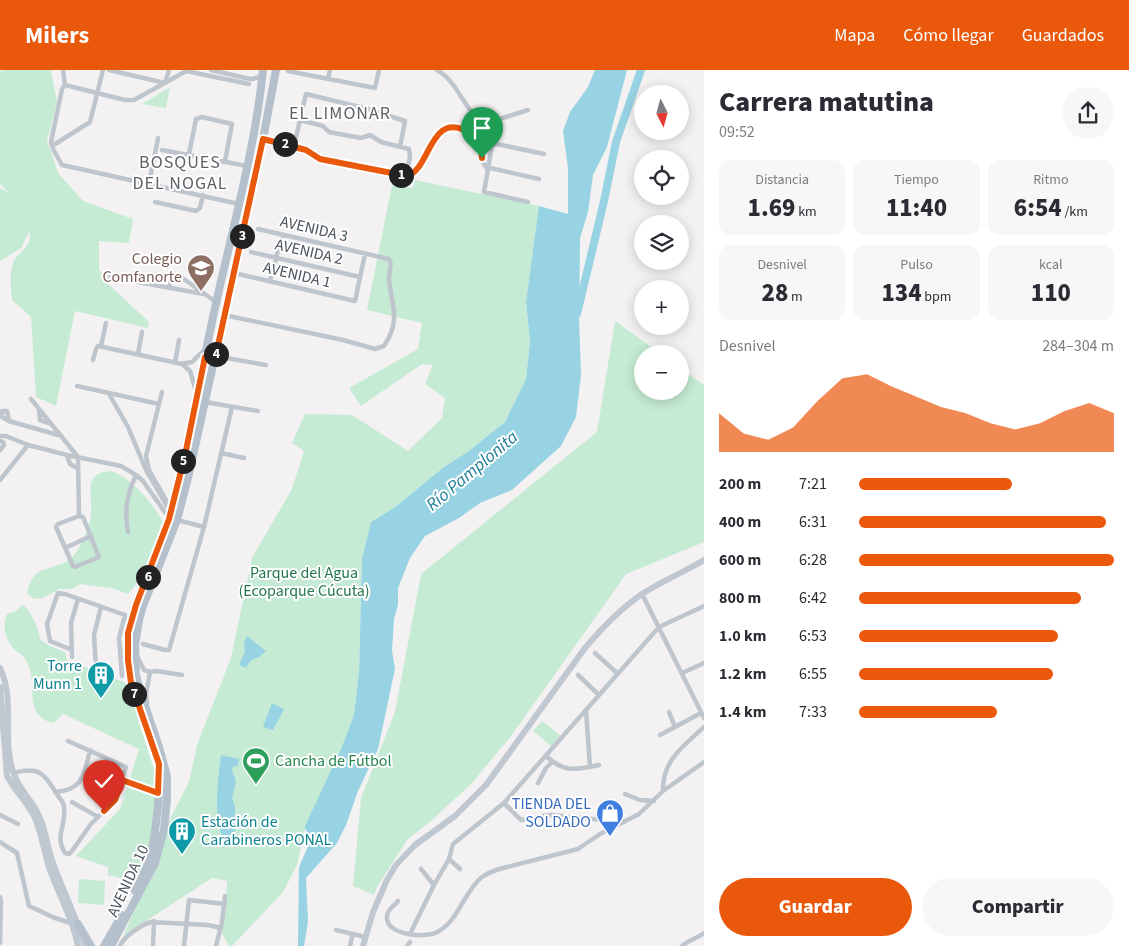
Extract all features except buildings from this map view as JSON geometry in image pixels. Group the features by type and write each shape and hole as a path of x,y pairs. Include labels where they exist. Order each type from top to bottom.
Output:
{"main road":[{"name":"AVENIDA 10","path":"104,946 114,934 145,877 156,863 164,830 167,786 165,769 136,675 139,620 172,515 215,363 276,70"},
{"name":"AVENIDA 10","path":"145,877 151,854 158,793 159,764 133,694 129,673 128,633 172,515 170,499 196,396 254,137 263,73"},
{"path":"202,369 208,368 215,363 205,357"},
{"path":"363,946 373,912 387,880 401,858 415,845 455,816 486,785 585,648 614,617 642,594 704,560"},
{"path":"0,668 8,695 5,756 19,785 38,814 43,826 51,859 75,924 78,946"},
{"path":"0,687 7,776 14,789 35,817 50,870 85,946"},
{"path":"75,924 92,946"},
{"name":"AVENIDA 10","path":"111,946 114,934"}],"street":[{"path":"63,70 65,85 61,92 51,142 64,166 238,204"},
{"path":"52,146 89,123 102,70"},
{"path":"109,70 165,83"},
{"path":"165,83 169,70"},
{"path":"211,70 251,82 261,91"},
{"path":"328,79 330,70"},
{"path":"288,71 375,88 379,70"},
{"path":"438,70 446,75 463,102 480,121 493,121 528,110"},
{"path":"65,85 125,100 134,100 187,71 251,82 263,73"},
{"path":"294,146 306,94 368,109 405,121 400,147"},
{"path":"189,154 196,120 202,117 232,124 225,161"},
{"path":"300,120 322,126 329,132 361,138 370,135 381,142 409,149 410,158 405,176"},
{"path":"263,139 306,150 320,159 405,176 417,170 428,147 438,135 454,128 465,131 474,137 481,151 483,164 488,168 539,179"},
{"path":"149,184 158,138"},
{"path":"528,202 484,192 492,146 495,144 544,154"},
{"path":"162,150 247,166"},
{"path":"155,202 196,211 200,208 203,196"},
{"name":"AVENIDA 3","path":"224,315 372,348 380,348 387,340 395,321 389,277 391,263 389,259 258,229"},
{"path":"270,281 282,235"},
{"name":"AVENIDA 2","path":"251,252 360,277"},
{"path":"360,277 365,254"},
{"name":"AVENIDA 1","path":"234,273 355,301 360,277"},
{"path":"169,288 172,277 178,275 216,302"},
{"path":"110,277 204,294"},
{"path":"101,346 106,323"},
{"path":"138,354 142,332"},
{"path":"174,362 178,340"},
{"path":"93,360 96,349 101,346 182,364 192,362 207,347"},
{"path":"215,363 266,365"},
{"path":"182,364 190,371 196,396"},
{"path":"77,386 158,404"},
{"path":"162,392 146,456 149,470 170,499"},
{"path":"109,394 128,428 146,470 172,515"},
{"path":"31,399 78,458 79,516"},
{"path":"205,402 258,411"},
{"path":"182,676 144,670 139,644 169,650 204,526 232,407"},
{"path":"9,421 59,436"},
{"path":"0,436 6,436 28,445 78,458 121,466 136,475 172,515 204,526"},
{"path":"0,441 4,443 0,450"},
{"path":"0,480 28,445"},
{"path":"221,453 244,458"},
{"path":"67,455 70,464 77,468"},
{"path":"128,532 126,502 136,475"},
{"path":"79,516 83,517 99,556 75,567 56,526 79,516"},
{"path":"65,548 91,536"},
{"path":"72,650 50,641 47,624 58,593 125,615"},
{"path":"642,594 704,718"},
{"path":"72,657 71,623 78,599"},
{"path":"410,934 449,859 453,844 504,803 659,627 704,606"},
{"path":"96,667 94,634 101,607"},
{"path":"122,676 119,638 125,615 129,614 132,608 136,608"},
{"path":"595,653 618,674"},
{"path":"682,673 704,663"},
{"path":"150,672 146,698 152,721 151,726"},
{"path":"578,675 600,695"},
{"path":"586,710 590,767"},
{"path":"669,712 675,727"},
{"path":"660,735 701,713"},
{"path":"663,792 664,777 673,756 704,727"},
{"path":"13,773 23,770 39,772 47,778 63,803 65,810 60,838 65,853 69,854 92,824 115,800 126,767 68,740"},
{"path":"55,792 72,789 77,785 85,770 90,750"},
{"path":"546,756 562,768 570,769 599,765"},
{"path":"538,783 546,768 552,762"},
{"path":"398,901 388,911 387,917 388,922 397,931 422,935 434,934 442,929 450,920 481,878 491,872 578,849 600,834 640,814 663,792 704,762"},
{"path":"122,780 158,793"},
{"path":"625,794 640,800 654,801"},
{"path":"72,802 98,817"},
{"path":"504,803 521,820 551,815 625,822"},
{"path":"0,815 18,824"},
{"path":"0,842 17,853 29,906 55,918 75,924"},
{"path":"449,859 460,869"},
{"path":"421,869 434,885"},
{"path":"0,896 0,943"},
{"path":"216,946 221,928 225,896"},
{"path":"184,946 189,900 225,904"},
{"path":"120,946 123,940 145,924 153,922 221,928"},
{"path":"153,922 153,946"},
{"path":"336,930 365,937"},
{"path":"682,946 704,933"},
{"path":"352,936 350,945 356,946"}],"green space":[{"path":"0,70 3,72 4,70 51,70 57,102 47,141 58,173 83,201 133,219 129,243 99,241 99,269 107,283 149,322 148,328 75,311 56,406 36,397 31,317 12,300 13,263 27,246 30,237 29,232 21,248 0,261 0,188 9,193 0,184"},
{"path":"170,87 166,108 142,104"},
{"name":"Parque del Agua (Ecoparque Cúcuta)","path":"415,180 539,206 526,302 530,341 526,379 505,422 469,451 444,467 394,508 371,522 362,559 359,672 354,715 341,749 305,828 297,865 283,892 232,946 229,946 221,932 226,905 227,881 212,878 123,936 157,861 171,817 189,782 198,742 231,658 252,558 292,489 304,451 292,443 305,414 352,415 408,451 442,418 445,398 425,384 433,365 422,364 361,406 349,388 418,349 422,323 367,310 392,185 413,188"},
{"path":"615,321 648,345 634,345 634,400 689,400 689,374 704,385 704,542 626,574 511,736 471,784 407,840 377,887 374,895 353,886 361,798 395,712 421,574 597,432"},
{"path":"110,471 126,479 141,492 163,522 154,551 140,579 128,594 112,588 80,584 72,589 59,589 43,598 34,599 27,593 34,577 43,570 69,560 80,547 90,519 92,480 101,473"},
{"path":"23,605 34,620 40,639 66,653 67,660 126,683 157,779 156,790 129,781 139,749 63,714 54,723 38,714 34,707 31,672 28,664 9,642 5,633 7,614 14,612"},
{"path":"542,721 560,735 551,746 533,731"},
{"path":"128,785 157,796 153,828 147,853 138,874 132,881 108,875 108,867 76,856 120,809"},
{"path":"79,879 105,881 104,905 78,903"}],"water":[{"path":"595,70 627,70 607,147 593,175 588,212 580,238 579,319 581,375 576,417 561,446 512,490 480,503 459,518 425,536 410,558 398,588 398,605 394,619 392,651 395,669 378,749 358,791 346,825 337,843 306,878 308,922 304,946 298,946 299,867 312,837 305,829 305,826 341,749 354,715 359,672 362,559 371,522 394,508 444,467 469,451 505,422 526,379 530,341 526,302 539,206 568,214 568,168 563,131 570,112 588,87"},
{"path":"247,636 266,651 259,657 251,660 246,668 239,665 245,652 244,643"},
{"path":"272,703 284,709 273,730 263,727"},
{"path":"221,755 239,759 238,765 233,767 232,770 236,781 232,798 235,806 235,831 227,836 223,836 220,830 217,809"}],"waterway":[{"name":"Río Pamplonita","path":"577,314 616,142 641,70"}],"place":[{"name":"Colegio Comfanorte","path":"201,292"},
{"name":"Torre Munn 1","path":"101,699"},
{"name":"Cancha de Fútbol","path":"256,785"},
{"name":"TIENDA DEL SOLDADO","path":"610,837"},
{"name":"Estación de Carabineros PONAL","path":"182,855"}],"district":[{"name":"EL LIMONAR","path":"340,113"},
{"name":"BOSQUES DEL NOGAL","path":"180,172"}],"route":[{"path":"104,811 115,800 122,780 158,793 159,764 133,694 129,673 128,633 136,605 164,537 185,455 205,357 215,359 263,139 306,150 320,159 407,176 412,174 419,166 434,139 441,133 454,128 468,132 474,137 480,147 482,158"}]}
